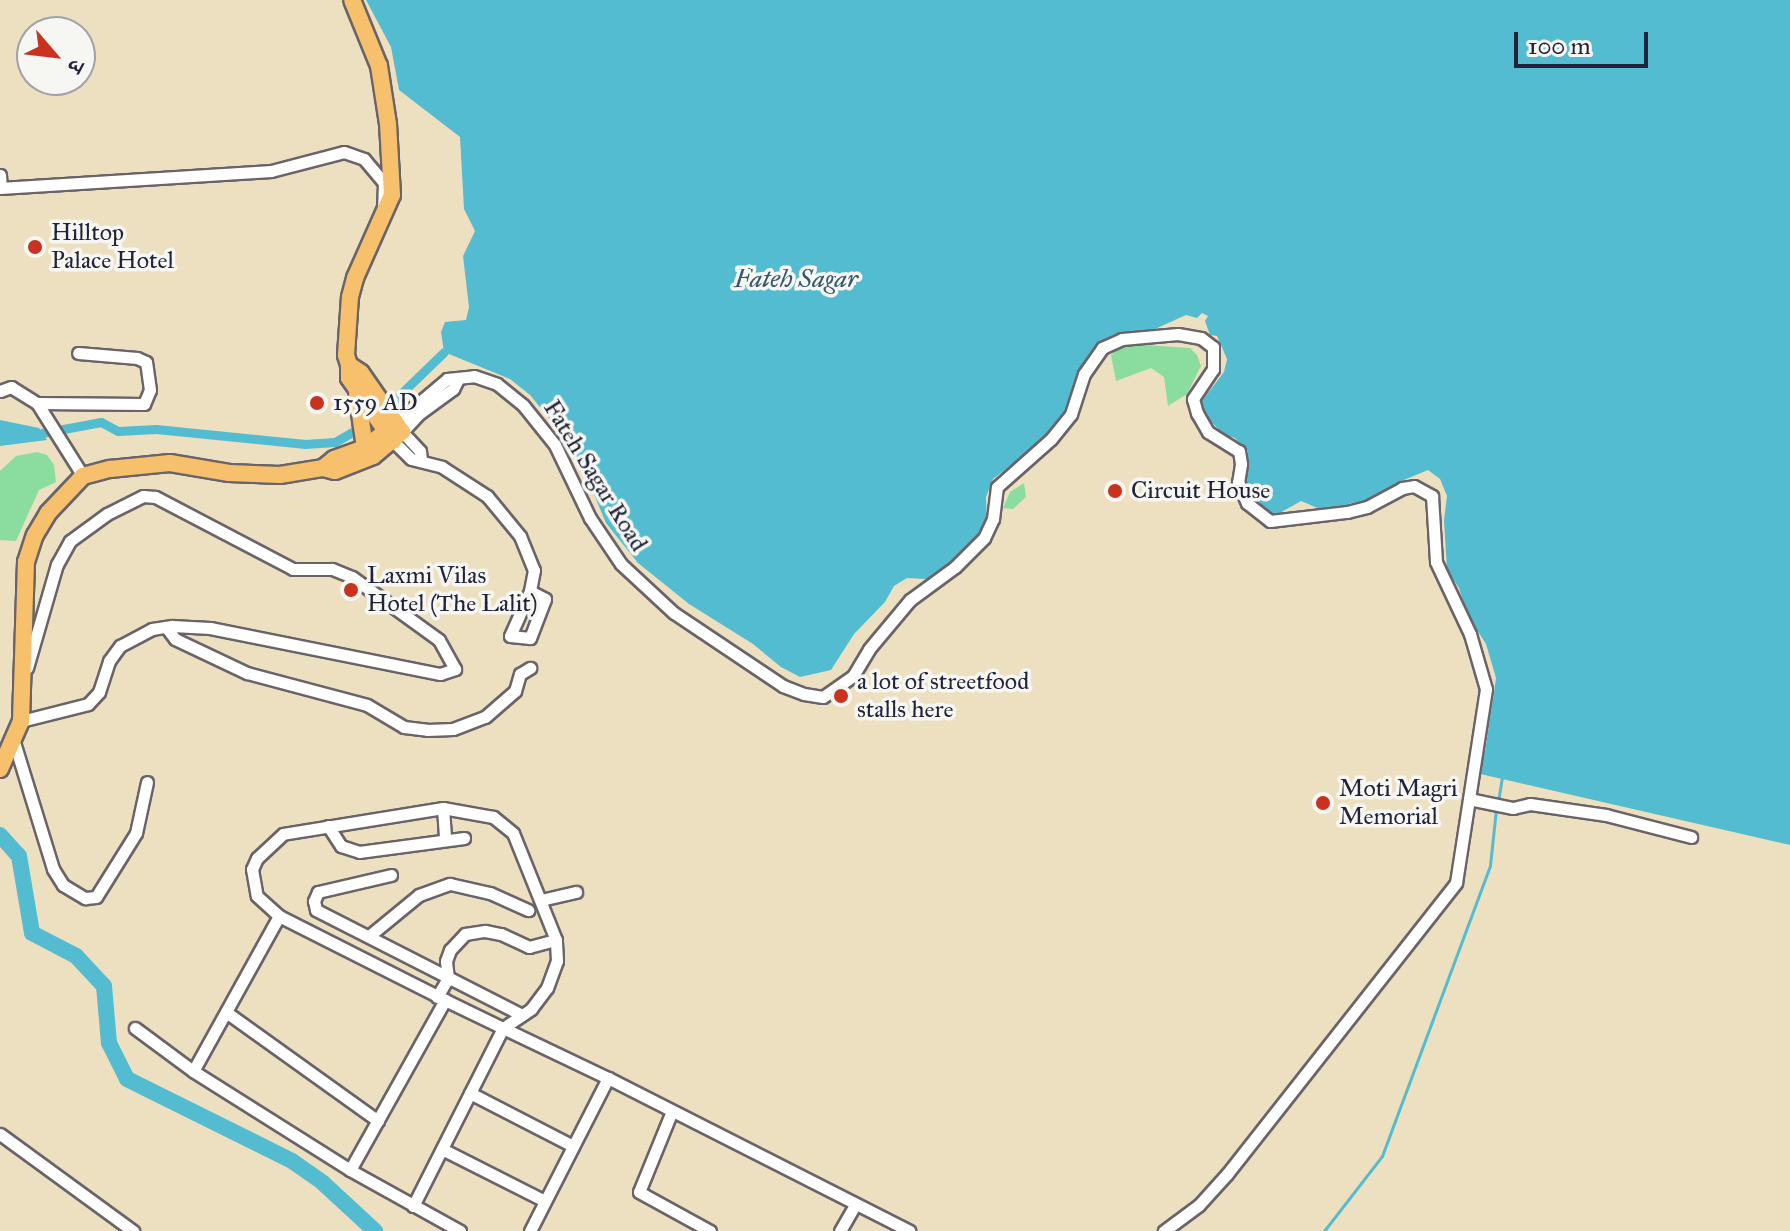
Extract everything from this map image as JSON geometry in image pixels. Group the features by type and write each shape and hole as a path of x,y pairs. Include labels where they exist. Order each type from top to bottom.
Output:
{"highway":[{"path":"352,0 379,66 388,124 392,195 350,297 346,343 349,378 392,429"},
{"path":"349,365 369,404 365,443"},
{"path":"323,468 334,459 392,429"},
{"path":"7,755 21,721 25,677 26,562 35,535 48,513 83,476 110,469 170,463 229,473 280,475 323,468 335,471 357,464 392,429"}],"street":[{"path":"0,184 271,171 344,152 364,159 384,183 382,220"},
{"name":"Fateh Sagar Road","path":"392,429 447,379 486,379 523,405 555,445 590,518 621,564 674,613 783,686 823,697 853,676 869,649 898,619 910,600 955,567 984,538 993,519 997,487 1051,439 1071,414 1084,374 1102,348 1122,339 1178,334 1201,338 1213,347 1214,355 1213,369 1193,399 1197,413 1208,432 1239,451 1241,464 1238,482 1247,503 1270,521 1347,512 1367,507 1402,488 1414,486 1432,496 1436,562 1470,634 1486,689 1469,799"},
{"path":"39,408 144,404 150,390 146,362 137,358 78,353"},
{"path":"0,391 11,387 39,408 60,445 83,476"},
{"path":"392,429 420,451 421,459 442,467 487,496 520,536 534,570 530,591"},
{"path":"21,721 88,704 99,692 109,661 120,646 152,629 166,627 210,628 440,674 455,669 439,640 352,577 332,569 293,569 155,497 143,496 107,514 70,541 57,564 25,677"},
{"path":"166,627 175,639 247,673 367,705 404,727 427,730 453,729 485,717 515,691 520,674 530,668"},
{"path":"7,755 53,869 63,885 85,898 96,897 136,833 147,782"},
{"path":"1164,1231 1199,1205 1227,1174 1438,909 1456,883 1469,799 1513,808 1530,804 1606,815 1691,837"},
{"path":"443,808 445,840"},
{"path":"413,1206 503,1028 531,1009 553,976 556,940 506,824 474,811 443,808 283,834 272,840 252,869 257,896 279,916 441,999 503,1028 608,1078 909,1231"},
{"path":"328,826 348,851 464,838"},
{"path":"391,875 318,892 314,901 316,910 522,1015"},
{"path":"369,936 419,895 450,884 490,893 528,910"},
{"path":"541,900 576,892"},
{"path":"193,1071 279,916"},
{"path":"350,1170 441,999 448,978 446,961 450,950 465,934 485,931 501,934 529,947 556,940"},
{"path":"226,1012 378,1121"},
{"path":"135,1028 193,1071 350,1170 460,1231"},
{"path":"530,1231 608,1078"},
{"path":"470,1093 573,1146"},
{"path":"672,1111 639,1192 710,1231"},
{"path":"0,1134 133,1231"},
{"path":"442,1149 545,1201"},
{"path":"840,1231 855,1205"}],"green space":[{"path":"1120,347 1190,348 1197,355 1201,366 1187,394 1168,406 1164,377 1151,368 1116,381 1111,355"},
{"path":"37,452 47,455 54,465 56,482 39,490 16,541 0,540 0,471 16,456"},
{"path":"1024,483 1026,497 1013,509 1003,508 1010,492"}],"water":[{"name":"Fateh Sagar","path":"366,0 1790,0 1790,845 1476,773 1485,752 1496,678 1486,644 1467,614 1459,588 1447,570 1444,520 1447,496 1440,479 1428,470 1399,482 1374,500 1351,503 1333,510 1320,509 1301,501 1278,514 1269,514 1246,485 1248,451 1235,438 1223,434 1206,416 1201,402 1224,372 1227,359 1217,336 1210,335 1205,321 1208,316 1202,313 1197,318 1186,315 1155,329 1113,335 1103,342 1053,432 993,479 986,497 987,523 955,560 937,576 907,578 894,586 885,602 854,634 831,670 800,677 781,667 753,644 689,604 638,563 606,523 584,471 565,438 530,395 510,379 444,352 441,332 445,322 466,320 469,307 463,256 475,231 464,209 460,137 399,90 391,47"},
{"path":"0,420 39,428 47,440 0,446"}],"waterway":[{"path":"384,410 444,352"},
{"path":"42,433 101,422 118,431 156,429 305,444 335,442 363,426"},
{"path":"1498,802 1502,778"},
{"path":"1324,1231 1382,1156 1490,865 1496,809"},
{"path":"0,835 19,856 32,933 76,956 104,986 109,1043 127,1079 292,1161 323,1183 375,1231"}],"place":[{"name":"Hilltop Palace Hotel","path":"35,247"},
{"name":"1559 AD","path":"317,403"},
{"name":"Circuit House","path":"1115,491"},
{"name":"Laxmi Vilas Hotel (The Lalit)","path":"351,590"},
{"name":"a lot of streetfood stalls here","path":"841,696"},
{"name":"Moti Magri Memorial","path":"1323,803"}]}
